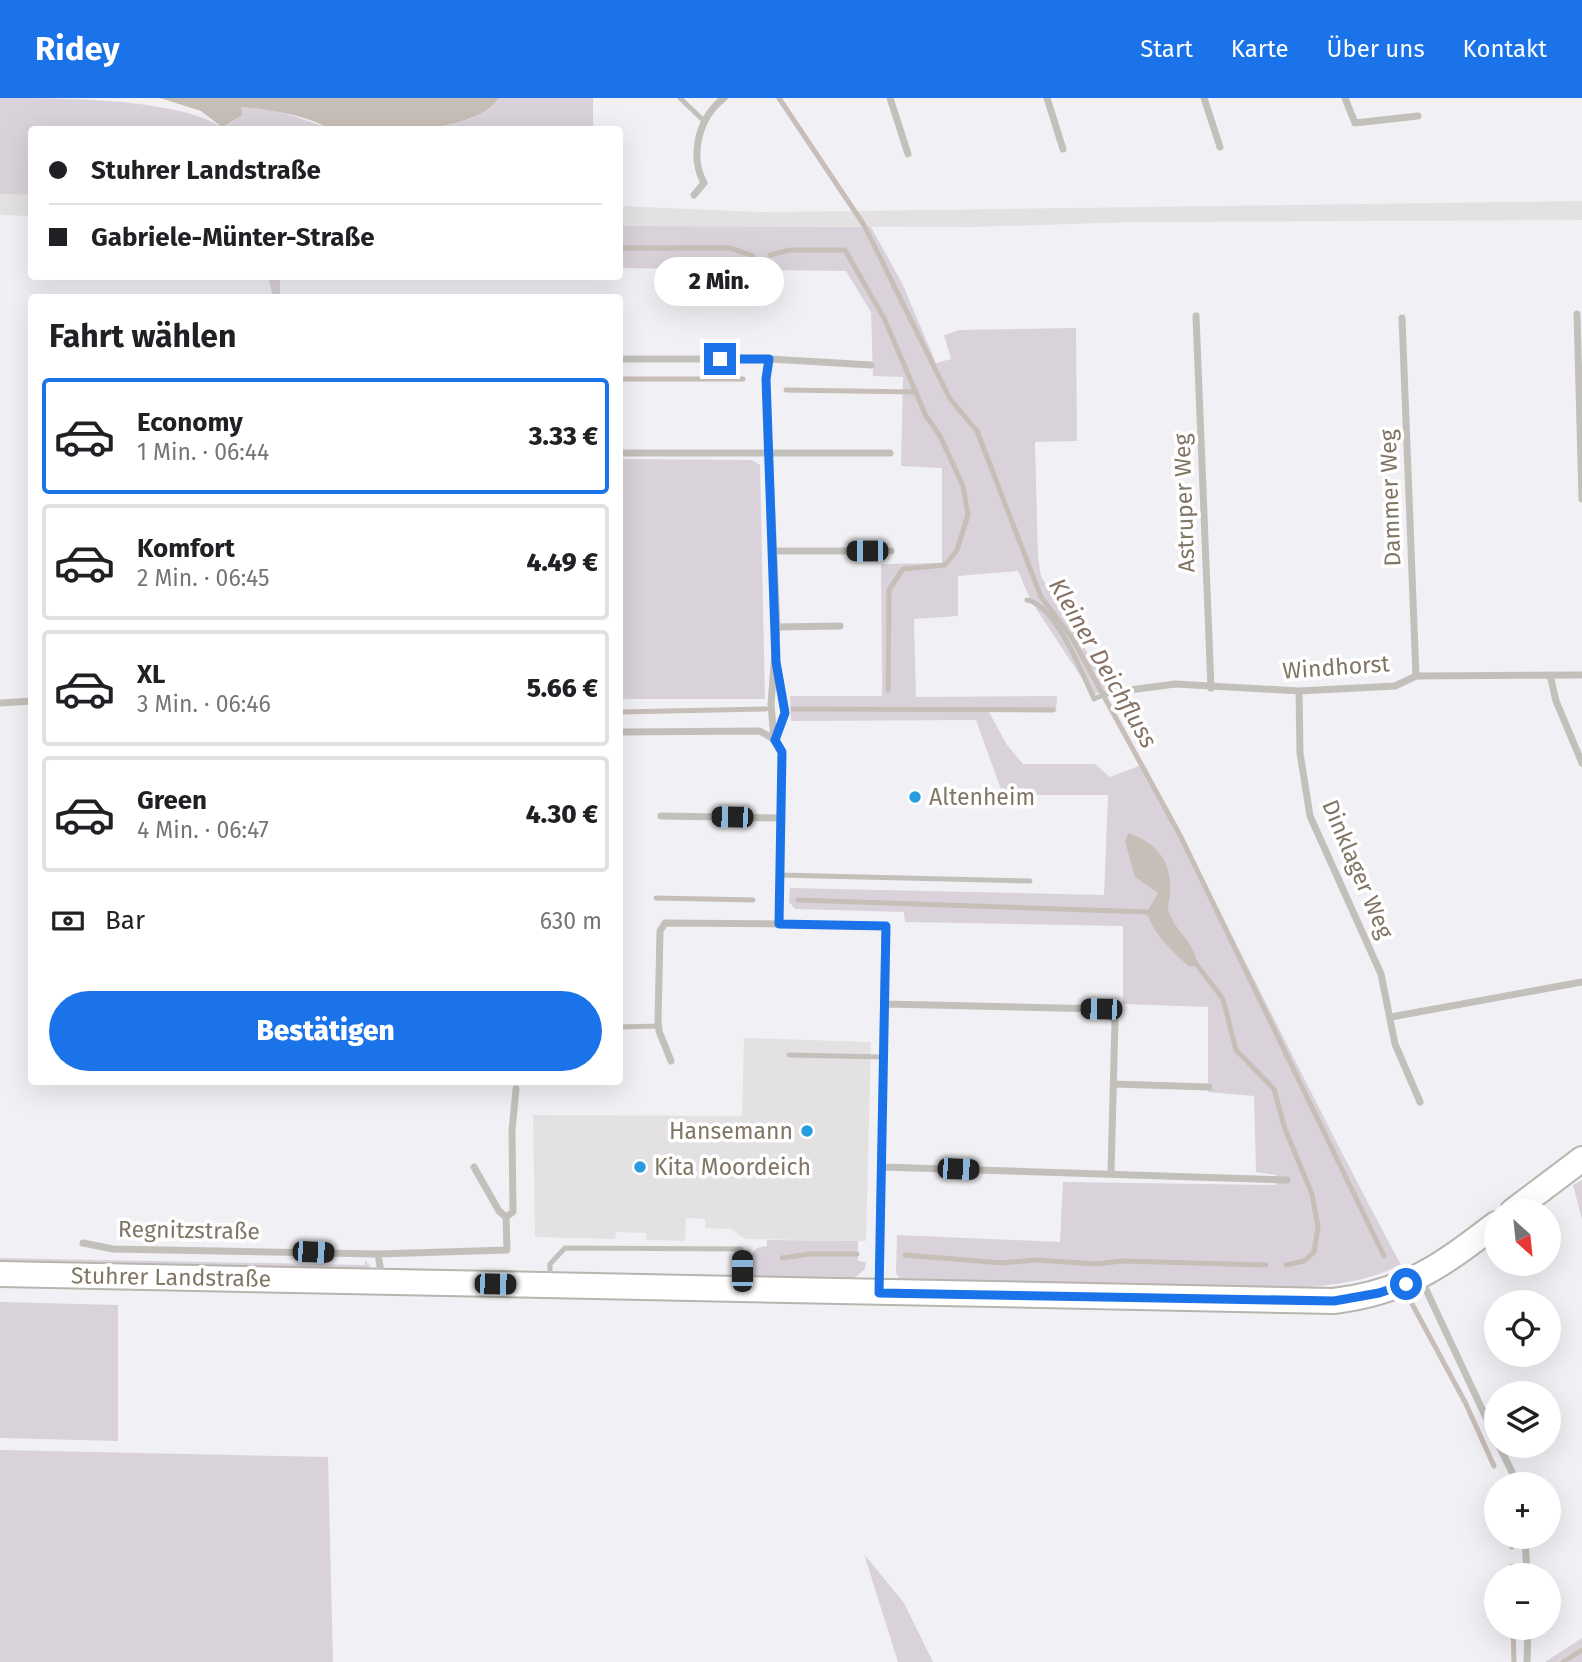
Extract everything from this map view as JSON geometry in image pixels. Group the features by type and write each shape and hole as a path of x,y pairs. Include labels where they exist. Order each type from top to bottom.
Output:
{"main road":[{"path":"1529,1199 1582,1159"},
{"name":"Stuhrer Landstraße","path":"0,1274 1334,1301 1379,1293 1420,1277 1484,1232"}],"street":[{"path":"694,195 704,183 696,153 704,121 714,106 724,98"},
{"path":"890,98 908,154"},
{"path":"1047,98 1063,149"},
{"path":"1205,98 1220,147"},
{"path":"1345,98 1355,123 1418,116"},
{"path":"1577,314 1582,499"},
{"name":"Astruper Weg","path":"1196,316 1211,688"},
{"name":"Dammer Weg","path":"1402,318 1416,676"},
{"path":"623,359 769,359 871,365"},
{"path":"769,359 766,379 777,627 771,704 775,740 782,752 779,924"},
{"path":"623,453 890,453"},
{"path":"774,551 891,551"},
{"path":"777,627 840,626"},
{"path":"775,740 785,713 776,662"},
{"name":"Windhorst","path":"1107,693 1175,684 1299,691 1395,686 1416,676 1582,675"},
{"path":"1550,676 1556,701 1582,763"},
{"name":"Dinklager Weg","path":"1299,691 1300,753 1310,816 1381,974 1395,1044 1420,1102"},
{"path":"0,704 28,701"},
{"path":"623,732 759,731 775,740"},
{"path":"661,816 780,818"},
{"path":"671,1060 659,1026 660,931 666,923 886,926 879,1293"},
{"path":"1391,1017 1582,982"},
{"path":"886,1004 1101,1009 1115,1020 1111,1173"},
{"path":"1113,1084 1209,1087"},
{"name":"Regnitzstraße","path":"83,1243 113,1249 378,1254 507,1250 506,1217 513,1212 512,1131 516,1089"},
{"path":"474,1167 499,1211 506,1217"},
{"path":"882,1167 1287,1180"},
{"path":"378,1254 383,1282"},
{"path":"1420,1277 1484,1414"},
{"path":"1527,1662 1528,1640"}],"lane":[{"path":"680,98 704,121"},
{"name":"Windhorst","path":"1027,600 1040,606 1061,634 1094,699 1107,693"},
{"path":"779,875 1030,881"},
{"path":"623,1027 659,1026"},
{"path":"789,1055 884,1057"},
{"path":"550,1285 550,1264 565,1248 741,1249 742,1288"}],"shaded area":[{"path":"0,98 147,105 202,117 220,126 28,126 28,195 0,194"},
{"path":"160,98 499,98 487,110 469,119 441,126 324,126 293,115 241,107 242,115 221,126 201,111"},
{"path":"499,98 593,98 593,126 439,126 473,118"},
{"path":"240,107 275,110 323,126 223,126"},
{"path":"0,194 28,195 28,216 0,215"},
{"path":"1582,201 1582,220 1135,222 973,227 623,226 623,206 759,212"},
{"path":"623,226 871,227 902,283 936,363 951,359 944,335 959,330 1076,328 1077,441 1035,442 1038,557 1041,576 1109,688 1093,695 1031,601 1018,571 958,576 958,616 914,619 916,697 1057,696 1056,712 989,712 1007,745 1023,764 1095,764 1110,777 1144,764 1401,1265 1353,1281 1276,1288 901,1281 896,1273 897,1235 1060,1242 1063,1182 1276,1185 1276,1175 1256,1172 1254,1096 1208,1092 1208,1007 1123,1004 1123,926 905,922 904,912 795,909 789,902 790,888 1104,895 1108,795 1003,795 976,720 791,721 790,696 882,696 881,564 942,563 942,468 901,466 903,377 873,376 871,312 846,271 623,268"},
{"path":"269,280 280,280 280,294 272,294"},
{"path":"623,459 752,460 760,465 765,699 623,699"},
{"path":"1129,833 1149,843 1162,857 1169,874 1169,913 1176,927 1189,942 1198,965 1190,967 1154,928 1147,912 1158,893 1135,877 1125,841"},
{"path":"744,1038 871,1042 866,1241 745,1239 731,1229 705,1228 705,1219 686,1218 685,1241 646,1240 646,1233 616,1232 615,1239 535,1237 533,1115 742,1116"},
{"path":"1582,1180 1582,1220 1573,1185"},
{"path":"767,1240 858,1241 858,1261 866,1262 865,1269 853,1279 750,1276 752,1254 757,1248 767,1246"},
{"path":"0,1258 365,1265 365,1260 371,1267 369,1270 0,1264"},
{"path":"0,1302 118,1305 118,1441 0,1438"},
{"path":"0,1450 328,1457 333,1662 0,1662"},
{"path":"864,1554 904,1603 933,1662 898,1662"},
{"path":"1582,1638 1582,1662 1545,1662"}],"waterway":[{"name":"Kleiner Deichfluss","path":"779,98 864,225 950,399 977,431 1041,597 1072,638 1181,837 1384,1256"},
{"path":"623,248 730,248 753,256"},
{"path":"770,255 790,250 845,250 884,318 926,416 940,436 963,486 968,515 957,550 945,565 903,569 889,590 888,690"},
{"path":"623,379 743,379"},
{"path":"786,390 916,392"},
{"path":"623,712 766,709"},
{"path":"793,709 1053,710"},
{"path":"656,898 753,900"},
{"path":"798,900 1147,912 1151,915"},
{"path":"1193,960 1223,999 1236,1050 1274,1089 1285,1129 1312,1194 1318,1227 1314,1252 1304,1261 1286,1265"},
{"path":"782,1258 810,1254 857,1254"},
{"path":"905,1255 1002,1263 1036,1260 1096,1264 1122,1261 1266,1265"},
{"name":"Kleiner Deichfluss","path":"1411,1302 1465,1402 1494,1466"},
{"name":"Kleiner Deichfluss","path":"1513,1640 1514,1662"},
{"path":"1563,1662 1582,1650"}],"place":[{"name":"Altenheim","path":"915,797"},
{"name":"Hansemann","path":"807,1131"},
{"name":"Kita Moordeich","path":"640,1167"}],"route":[{"path":"720,359 769,359 766,379 771,453 776,662 785,713 775,740 782,752 779,924 886,926 879,1293 1334,1301 1379,1293 1406,1284"}]}
